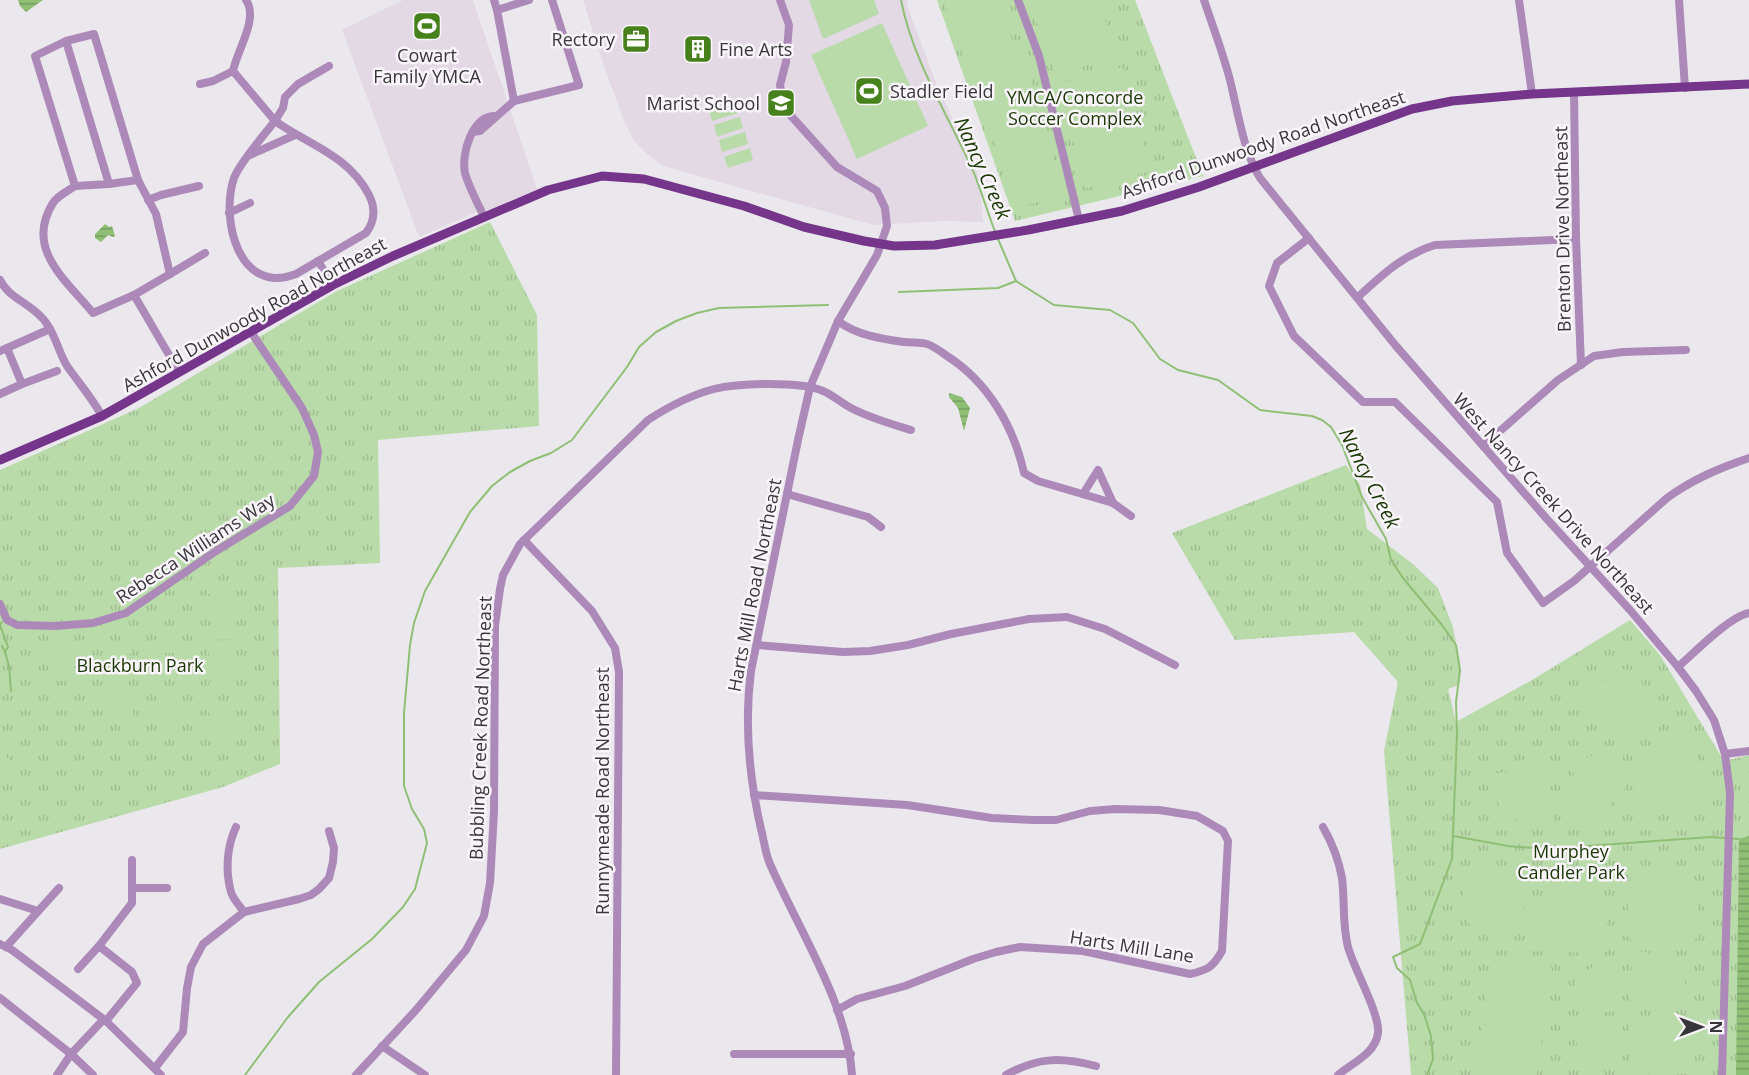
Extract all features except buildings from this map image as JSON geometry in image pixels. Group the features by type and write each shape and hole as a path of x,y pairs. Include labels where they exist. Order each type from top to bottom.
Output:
{"main road":[{"name":"Ashford Dunwoody Road Northeast","path":"0,460 102,416 333,285 393,256 548,190 602,176 644,178 744,206 804,227 882,245 935,244 1028,230 1122,211 1199,187 1412,109 1452,101 1532,94 1749,84"}],"street":[{"path":"494,0 514,101"},
{"path":"497,10 530,0"},
{"path":"484,217 465,173 464,157 475,126 489,116 495,116 514,101 579,85 552,0"},
{"path":"780,0 789,25 786,62 780,85 784,108 837,167 877,191 885,208 887,226 882,245"},
{"path":"1018,0 1039,56 1079,220"},
{"name":"West Nancy Creek Drive Northeast","path":"1204,0 1227,69 1253,167 1269,190 1396,346 1591,566 1678,667 1707,707 1725,754 1730,793 1722,1075"},
{"path":"1519,0 1532,94"},
{"path":"1679,0 1685,88"},
{"path":"200,84 213,81 233,71 251,16 249,1"},
{"path":"75,186 35,56 66,41 94,34 138,180 156,214 171,274"},
{"path":"66,41 109,184"},
{"path":"233,71 275,121 295,135 341,160 357,175 373,204 372,225 366,233 284,278 270,279 257,274 247,263 232,235 229,213 234,177 275,121 283,108 285,97 298,84 329,66"},
{"name":"Brenton Drive Northeast","path":"1575,92 1576,238 1581,365"},
{"path":"249,155 295,135"},
{"path":"138,180 75,186 53,202 42,229 50,261 93,313 134,295 205,253"},
{"path":"148,200 199,186"},
{"path":"229,213 250,203"},
{"path":"1309,238 1277,263 1269,286 1294,336 1363,402 1395,402 1497,502 1507,553 1543,603 1591,566 1667,498 1700,476 1749,458"},
{"path":"1358,297 1402,259 1417,251 1435,246 1576,238"},
{"name":"Harts Mill Road Northeast","path":"852,1075 851,1054 837,1010 769,862 754,795 747,709 751,671 810,387 838,321 882,245"},
{"path":"318,261 333,285"},
{"path":"0,279 2,292 14,295 33,308 47,323 66,365 94,401 102,416"},
{"path":"134,295 179,372"},
{"path":"838,321 846,327 883,339 928,345 954,361 983,387 1004,418 1020,453 1024,473 1038,481 1113,503 1131,516"},
{"path":"22,384 3,349 50,329"},
{"name":"Rebecca Williams Way","path":"0,604 7,620 17,625 56,626 111,619 126,613 216,551 290,506 314,476 318,452 314,435 302,408 251,332"},
{"path":"1483,446 1558,380 1594,356 1623,352 1686,350"},
{"path":"0,394 57,371"},
{"name":"Bubbling Creek Road Northeast","path":"356,1075 416,1010 466,950 484,916 490,883 494,812 495,626 503,575 524,540 648,420 666,408 716,388 773,384 810,387 824,391 861,412 911,430"},
{"path":"1083,494 1098,470 1113,503"},
{"path":"787,494 868,517 881,527"},
{"name":"Runnymeade Road Northeast","path":"524,540 592,611 615,648 619,672 616,1075"},
{"path":"1678,667 1728,624 1740,615 1749,613"},
{"path":"757,645 843,652 870,651 1029,619 1066,617 1105,629 1175,666"},
{"path":"1725,754 1749,751"},
{"name":"Harts Mill Lane","path":"754,795 907,805 992,818 1033,820 1056,820 1090,811 1115,809 1160,810 1197,816 1223,831 1228,841 1222,951 1214,964 1203,971 1190,974 1083,951 1020,947 996,951 905,986 857,999 837,1010"},
{"path":"236,827 230,839 228,880 232,894 244,912"},
{"path":"1323,827 1342,878 1348,946 1359,979 1377,1017 1378,1033 1373,1046 1338,1075"},
{"path":"154,1068 183,1032 187,987 195,955 203,944 244,912 299,899 319,889 329,878 333,862 334,848 329,831"},
{"path":"78,969 132,903 132,860"},
{"path":"59,888 3,945 104,1021 161,1075"},
{"path":"132,888 167,888"},
{"path":"0,899 38,911"},
{"path":"57,1075 72,1054 137,983 132,972 99,946"},
{"path":"1,1001 72,1054 93,1075"},
{"path":"382,1046 425,1075"},
{"path":"734,1054 851,1054"},
{"path":"1006,1075 1027,1065 1053,1059 1077,1061 1096,1066"}],"shaded area":[{"path":"18,0 43,0 26,12"},
{"path":"403,0 473,0 537,189 491,210 482,210 419,237 342,30"},
{"name":"Marist School","path":"583,0 907,0 937,85 979,176 983,222 945,221 873,225 663,166 634,141 624,121"},
{"path":"105,224 112,226 115,236 108,235 101,242 95,238 95,234"},
{"path":"949,393 962,397 970,408 964,431 958,408 949,397"},
{"path":"1749,836 1749,1075 1736,1075 1739,839"}],"green space":[{"path":"809,0 874,0 879,14 823,39"},
{"name":"YMCA/Concorde Soccer Complex","path":"937,0 1135,0 1203,176 1015,221"},
{"path":"949,0 995,0 1033,87 980,104 944,2"},
{"path":"1029,0 1098,0 1117,56 1056,75"},
{"name":"Stadler Field","path":"882,23 928,126 857,159 811,55"},
{"path":"1123,67 1151,171 1087,188 1056,84"},
{"path":"1036,95 1064,195 1017,208 984,114"},
{"path":"735,101 738,113 712,121 709,109"},
{"path":"740,117 743,128 717,137 714,125"},
{"path":"745,132 748,144 722,152 719,140"},
{"path":"750,148 753,160 728,168 724,157"},
{"name":"Blackburn Park","path":"490,222 537,315 539,426 378,440 380,563 278,568 280,764 223,787 0,849 0,470 139,408 337,291"},
{"name":"Murphey Candler Park","path":"1346,465 1360,485 1367,529 1413,564 1438,588 1453,627 1461,671 1459,685 1448,689 1456,722 1532,680 1630,620 1660,655 1724,761 1749,755 1749,1075 1411,1075 1384,751 1398,682 1354,632 1235,640 1172,533"},
{"path":"208,581 235,581 235,594 208,594"},
{"path":"208,598 235,598 235,610 208,611"},
{"path":"208,627 235,627 235,639 208,640"},
{"path":"181,640 182,653 155,653 155,641"},
{"path":"132,641 132,654 105,654 105,642"},
{"path":"235,643 236,656 209,656 208,644"},
{"path":"50,650 77,650 77,662 50,662"},
{"path":"182,657 182,669 156,670 155,658"},
{"path":"132,658 133,670 106,671 106,659"},
{"path":"236,664 236,676 209,677 209,665"},
{"path":"77,668 77,681 51,681 50,669"},
{"path":"1624,669 1636,671 1661,726 1635,735 1613,734 1593,723 1577,701"},
{"path":"236,681 236,693 209,694 209,682"},
{"path":"133,689 133,702 106,702 106,690"},
{"path":"156,689 182,689 183,701 156,701"},
{"path":"236,701 236,714 209,714 209,702"},
{"path":"183,705 183,718 157,718 156,706"},
{"path":"133,706 133,718 107,719 106,707"},
{"path":"236,718 237,731 210,731 209,719"},
{"path":"1682,727 1701,763 1710,793 1705,798 1687,805 1636,815 1633,785 1640,760 1656,742"},
{"path":"1616,750 1623,755 1625,801 1610,802 1615,820 1569,830 1564,826 1560,779 1574,778 1571,761"},
{"path":"0,754 12,761 0,781"},
{"path":"1540,766 1547,772 1554,823 1542,825 1519,821 1510,816 1495,798 1488,775"},
{"path":"1475,862 1531,877 1535,885 1507,942 1477,931 1464,914 1464,891"},
{"path":"1639,866 1668,873 1690,891 1698,909 1699,938 1668,941 1631,940 1625,934 1632,868"},
{"path":"1600,870 1609,945 1604,953 1527,951 1533,920 1547,895 1569,878"},
{"path":"1632,951 1656,956 1666,960 1674,967 1685,984 1691,1007 1636,1010 1630,1006"},
{"path":"1491,958 1552,967 1537,1075 1475,1075"},
{"path":"1617,961 1620,1006 1613,1012 1596,1012 1570,1006 1574,987 1583,973 1597,965"},
{"path":"1613,1021 1621,1029 1617,1069 1607,1069 1591,1063 1576,1043 1573,1025"},
{"path":"1636,1021 1677,1022 1696,1027 1695,1066 1690,1074 1633,1075 1629,1027"}],"waterway":[{"name":"Nancy Creek","path":"901,0 914,45 974,173 996,234"},
{"name":"Nancy Creek","path":"998,239 1016,281 1054,305 1110,310 1133,323 1160,359 1178,370 1218,380 1260,410 1312,416 1331,427 1342,445 1362,497 1386,539 1391,560 1456,645 1460,670 1456,702 1457,734 1452,859 1420,944 1393,957 1397,968 1410,980 1431,1036 1433,1059 1427,1075"},
{"path":"899,292 998,288 1016,281"},
{"path":"245,1075 288,1017 319,982 372,939 403,907 415,889 427,843 424,829 412,809 404,786 404,713 410,645 414,623 425,591 470,512 492,486 510,472 551,453 572,440 627,367 639,347 656,332 676,321 719,308 828,305"},
{"path":"2,622 0,625 8,647 5,652 9,666 11,691"},
{"path":"2,646 5,652"},
{"path":"1453,836 1508,846 1547,849 1710,837 1739,839"}],"place":[{"name":"Cowart Family YMCA","path":"427,26"},
{"name":"Rectory","path":"636,39"},
{"name":"Fine Arts","path":"698,49"},
{"name":"Stadler Field","path":"869,91"},
{"name":"Marist School","path":"781,103"}]}
